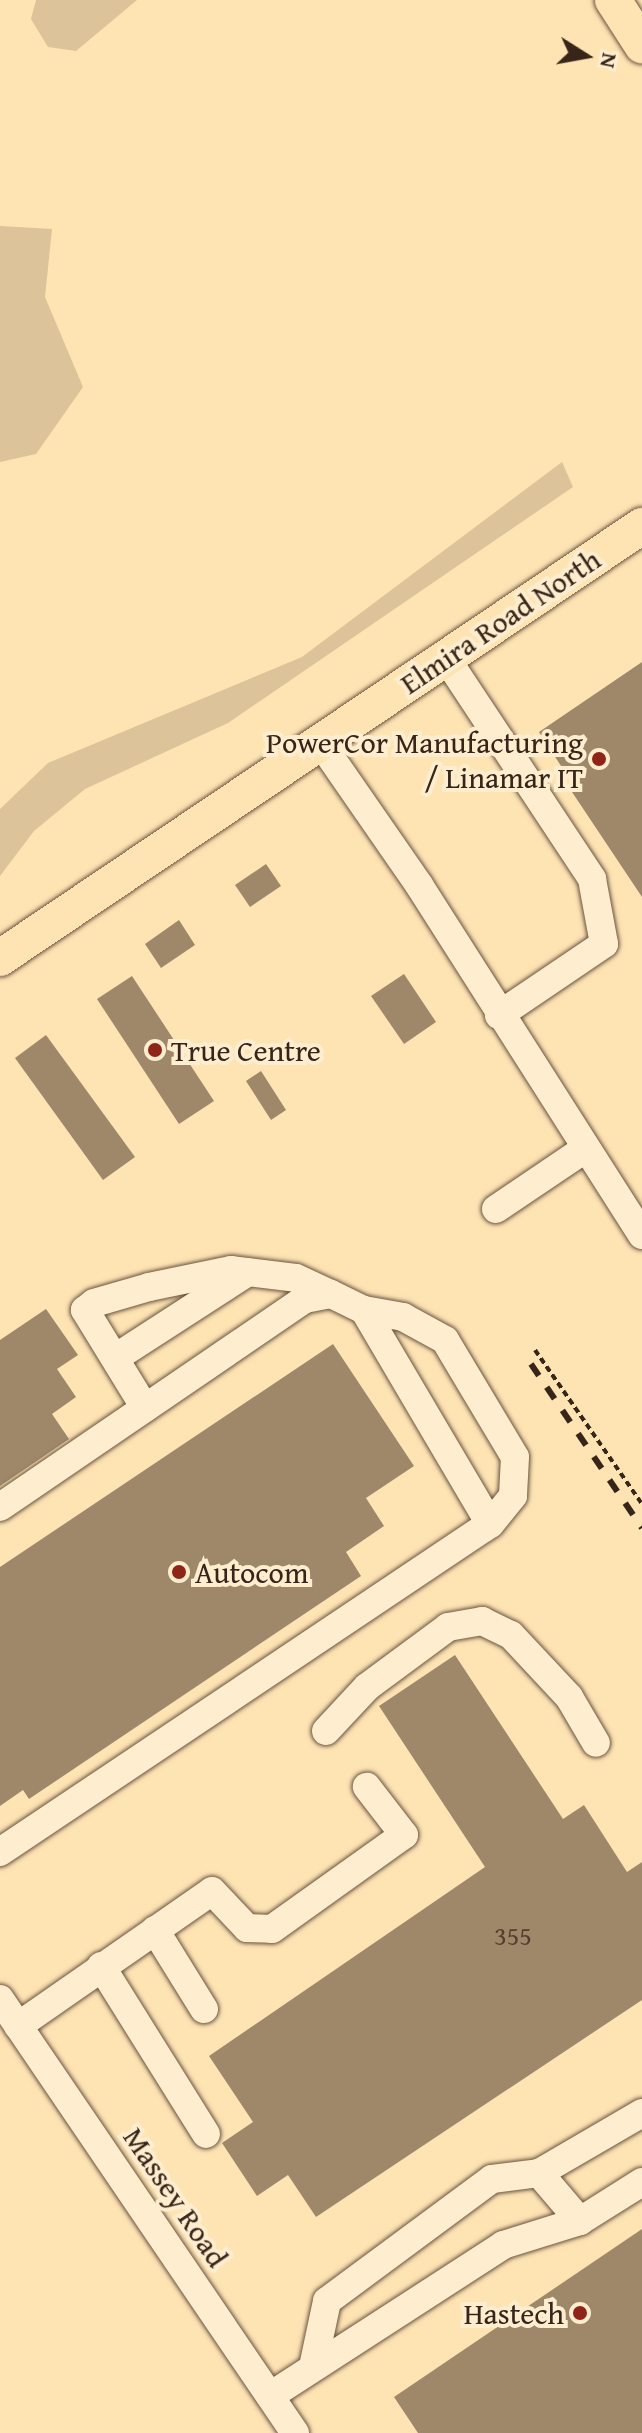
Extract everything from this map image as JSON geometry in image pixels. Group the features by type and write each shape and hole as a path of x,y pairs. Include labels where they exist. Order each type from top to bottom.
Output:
{"main road":[{"path":"613,0 642,45"},
{"name":"Elmira Road North","path":"0,958 642,526"}],"street":[{"path":"446,658 592,879 604,944 499,1015"},
{"path":"320,742 419,885 642,1235"},
{"path":"496,1209 585,1149"},
{"path":"1,1849 490,1524 513,1496 515,1457 445,1340 403,1317 364,1310 296,1278 231,1270 94,1303 85,1310 145,1408"},
{"path":"115,1358 248,1272"},
{"path":"0,1507 305,1299 331,1294"},
{"path":"364,1310 490,1524"},
{"path":"326,1731 367,1687 448,1627 482,1621 511,1635 569,1697 596,1743"},
{"path":"18,2026 212,1891 247,1928 272,1929 404,1835 367,1787"},
{"path":"155,1930 204,2009"},
{"path":"101,1966 206,2134"},
{"name":"Massey Road","path":"0,1999 295,2433"},
{"path":"313,2367 327,2301 492,2179 539,2173 642,2113"},
{"path":"539,2173 580,2221"},
{"path":"270,2396 503,2245 580,2221 642,2182"}],"path":[{"path":"535,1350 642,1504"}],"shaded area":[{"path":"36,0 137,0 76,51 48,47 31,19"},
{"path":"0,226 52,229 45,297 83,387 36,454 0,462"},
{"path":"562,462 573,487 228,723 85,789 34,831 0,876 0,809 48,763 302,657"}],"building":[{"name":"PowerCor Manufacturing / Linamar IT","path":"642,662 642,897 570,789 574,786 539,732"},
{"path":"266,864 281,886 250,907 235,885"},
{"path":"179,920 195,945 161,968 145,944"},
{"path":"404,974 436,1022 404,1044 371,996"},
{"name":"True Centre","path":"132,976 214,1101 179,1124 97,999"},
{"path":"46,1035 135,1157 103,1180 15,1058"},
{"path":"261,1071 286,1110 271,1120 246,1081"},
{"path":"46,1309 78,1355 57,1369 76,1397 52,1414 69,1439 0,1486 0,1340"},
{"name":"Autocom","path":"333,1344 414,1466 366,1498 384,1526 346,1552 361,1576 29,1799 23,1790 0,1806 0,1567"},
{"path":"455,1655 563,1819 584,1805 627,1872 642,1862 642,2000 316,2217 288,2175 257,2196 222,2143 253,2122 209,2056 485,1867 379,1706"},
{"name":"Hastech","path":"642,2229 642,2433 418,2433 394,2397"}],"railway":[{"path":"531,1364 642,1528"}],"place":[{"name":"PowerCor Manufacturing / Linamar IT","path":"599,759"},
{"name":"True Centre","path":"155,1050"},
{"name":"Autocom","path":"179,1572"},
{"name":"Hastech","path":"580,2313"}]}
